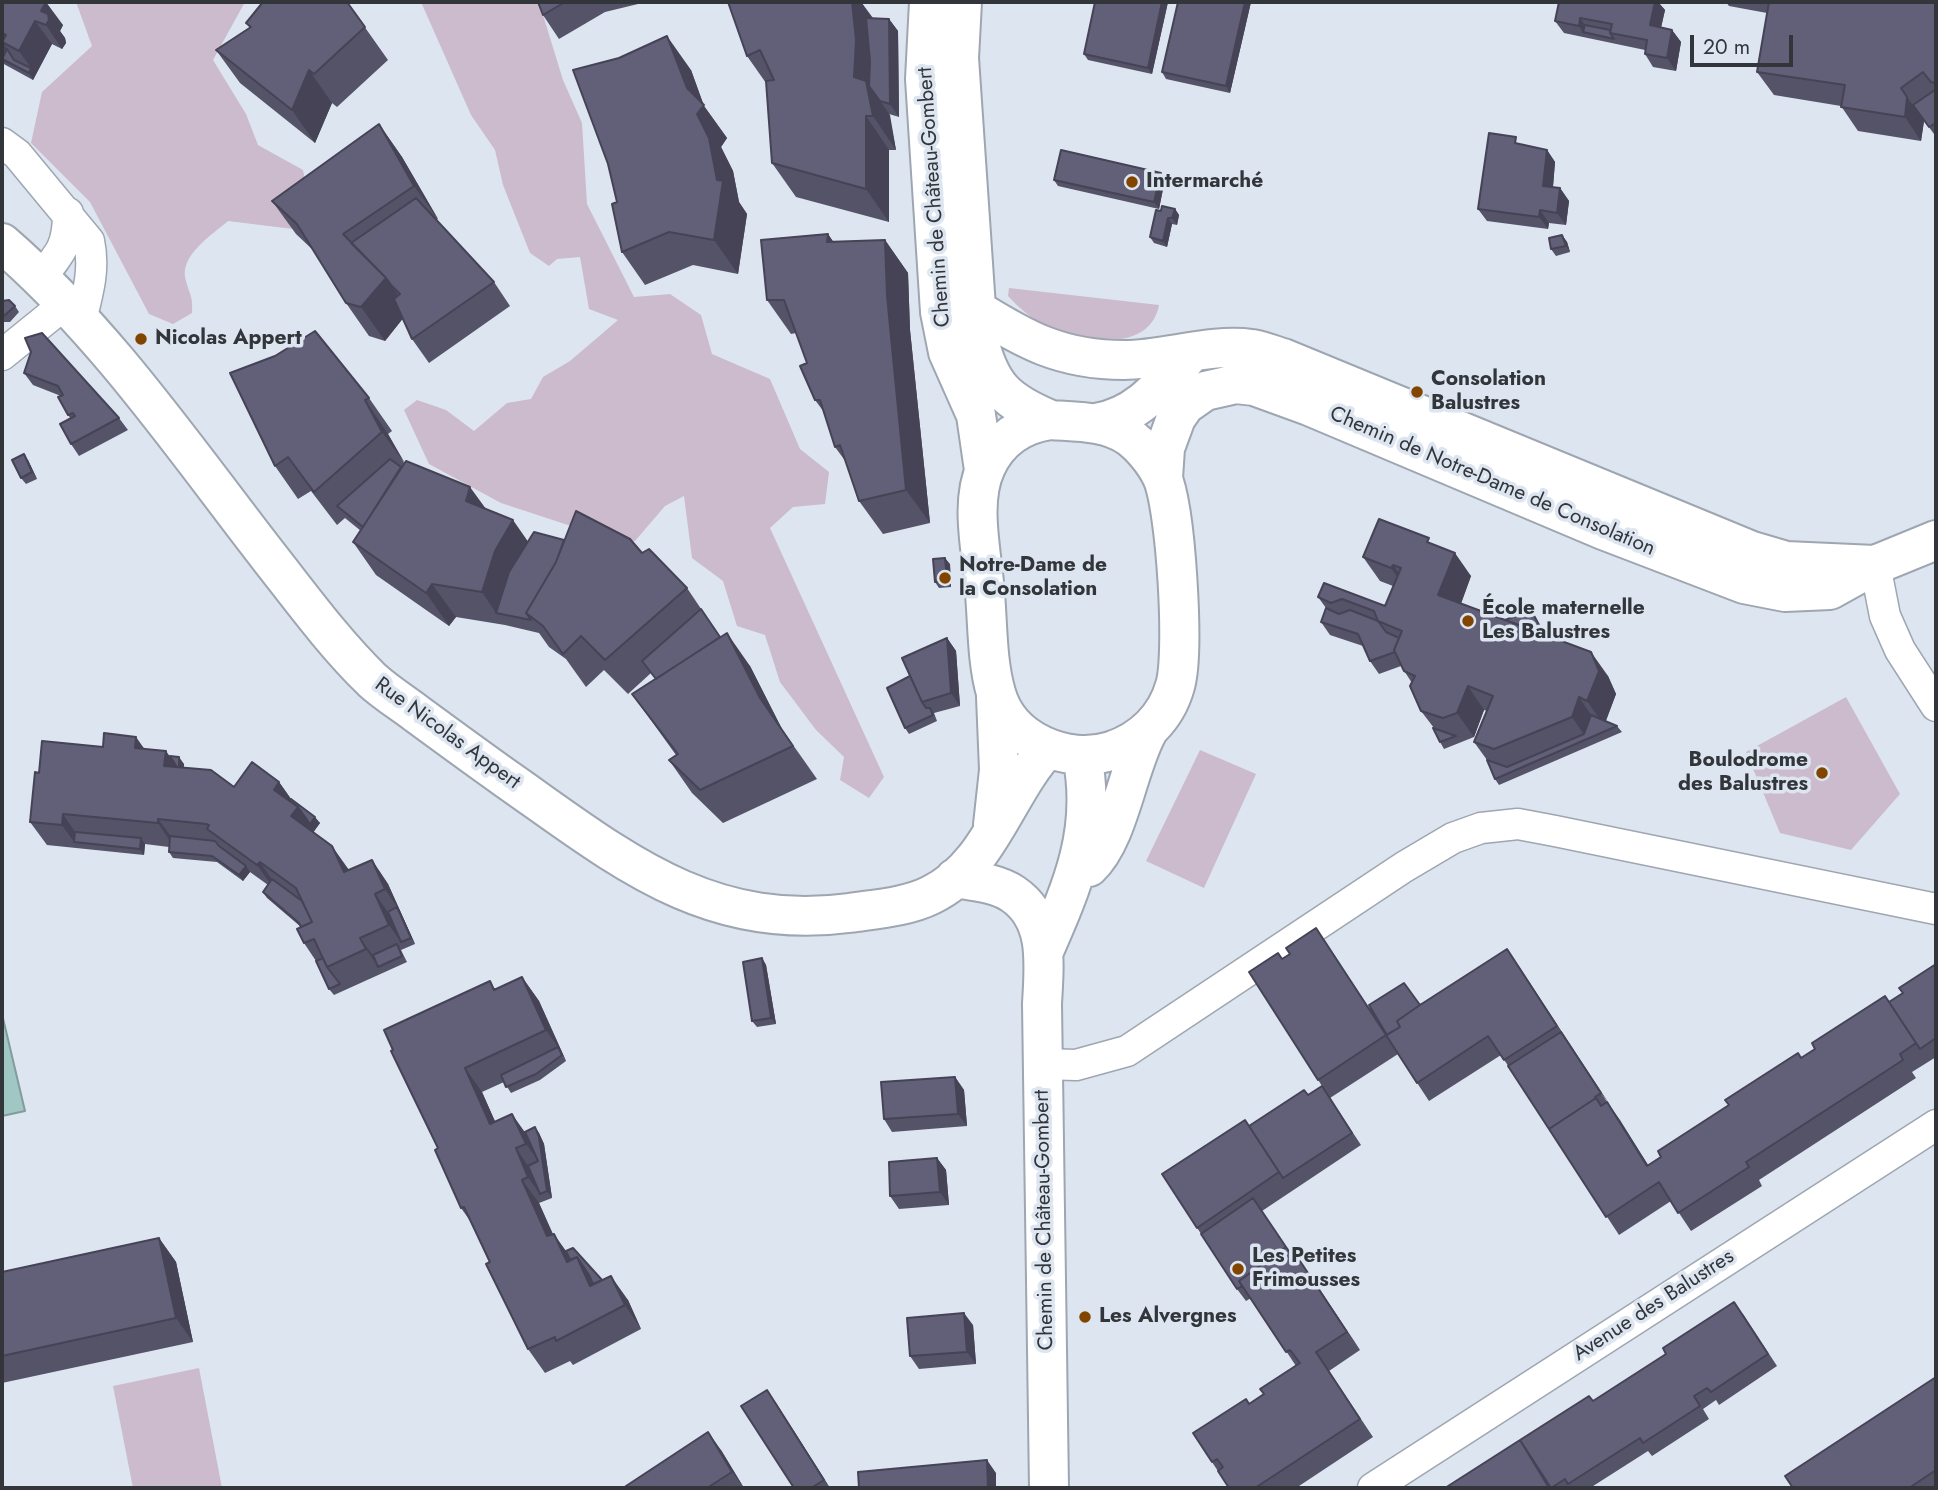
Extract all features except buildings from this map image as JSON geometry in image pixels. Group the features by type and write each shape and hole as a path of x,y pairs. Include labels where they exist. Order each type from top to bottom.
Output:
{"street":[{"name":"Chemin de Château-Gombert","path":"929,2 925,79 940,312 948,352 976,415 984,470 979,517 996,695"},
{"name":"Chemin de Château-Gombert","path":"962,2 960,58 974,308 985,367 997,387 1010,400 1051,420"},
{"path":"2,143 17,154 68,213 89,241 92,258 90,286 62,300 2,355"},
{"path":"62,300 63,250 68,235 68,213"},
{"name":"Rue Nicolas Appert","path":"2,243 62,300 111,353 299,596 374,682 488,766 651,877 688,894 740,910 791,916 884,908 931,895 955,878 1065,752"},
{"name":"Chemin de Notre-Dame de Consolation","path":"974,308 1024,339 1078,356 1126,360 1230,348 1253,349 1283,358 1752,551 1786,561 1875,565"},
{"path":"984,470 997,450 1020,429 1051,420 1096,423 1121,417 1150,398 1191,354"},
{"name":"Chemin de Notre-Dame de Consolation","path":"1163,478 1169,433 1185,405 1205,391 1220,386 1254,386 1308,406 1603,530 1744,584 1785,592 1830,590 1875,565 1936,540"},
{"path":"1096,423 1128,437 1144,451 1163,478"},
{"name":"Chemin de Château-Gombert","path":"1075,881 1095,862 1116,818 1135,756 1172,695 1179,671 1174,559 1163,478"},
{"path":"1875,565 1885,616 1900,650 1936,706"},
{"path":"996,695 1010,721 1065,752 1127,746 1147,733"},
{"path":"992,834 999,770 996,695"},
{"name":"Chemin de Château-Gombert","path":"1044,951 1075,881 1087,816 1088,796 1065,752"},
{"path":"1043,1064 1076,1065 1127,1051 1404,867 1453,838 1481,828 1518,824 1936,909"},
{"name":"Chemin de Château-Gombert","path":"955,878 1013,894 1035,918 1044,951 1049,1488"},
{"name":"Avenue des Balustres","path":"1373,1488 1405,1480 1936,1125"}],"shaded area":[{"path":"76,2 245,2 213,60 246,114 258,145 303,170 311,211 293,229 228,221 198,247 187,263 185,272 192,299 192,313 173,324 149,314 90,202 31,143 42,92 92,46"},
{"path":"421,2 539,2 563,80 582,123 587,204 634,297 670,294 701,315 712,354 770,379 800,449 829,472 825,504 793,507 770,528 884,777 869,798 840,780 844,757 816,730 780,682 765,635 737,626 723,581 692,558 684,496 665,506 635,541 580,540 571,526 501,503 429,464 404,410 417,400 446,410 474,431 507,403 531,399 543,377 570,361 618,320 589,309 580,257 557,259 549,266 530,253 503,185 495,150 471,115"},
{"path":"1009,288 1159,305 1153,321 1142,331 1112,340 1095,339 1061,332 1036,320 1008,296"},
{"name":"Boulodrome des Balustres","path":"1846,697 1900,794 1851,850 1780,833 1746,752"},
{"path":"1200,750 1256,774 1204,888 1146,861"},
{"path":"2,1014 25,1111 2,1116"},
{"path":"199,1368 222,1488 133,1488 113,1386"}],"place":[{"name":"Intermarché","path":"1132,182"},
{"name":"Nicolas Appert","path":"141,339"},
{"name":"Consolation Balustres","path":"1417,392"},
{"name":"Notre-Dame de la Consolation","path":"945,578"},
{"name":"École maternelle Les Balustres","path":"1468,621"},
{"name":"Boulodrome des Balustres","path":"1822,773"},
{"name":"Les Petites Frimousses","path":"1238,1269"},
{"name":"Les Alvergnes","path":"1085,1317"}]}
